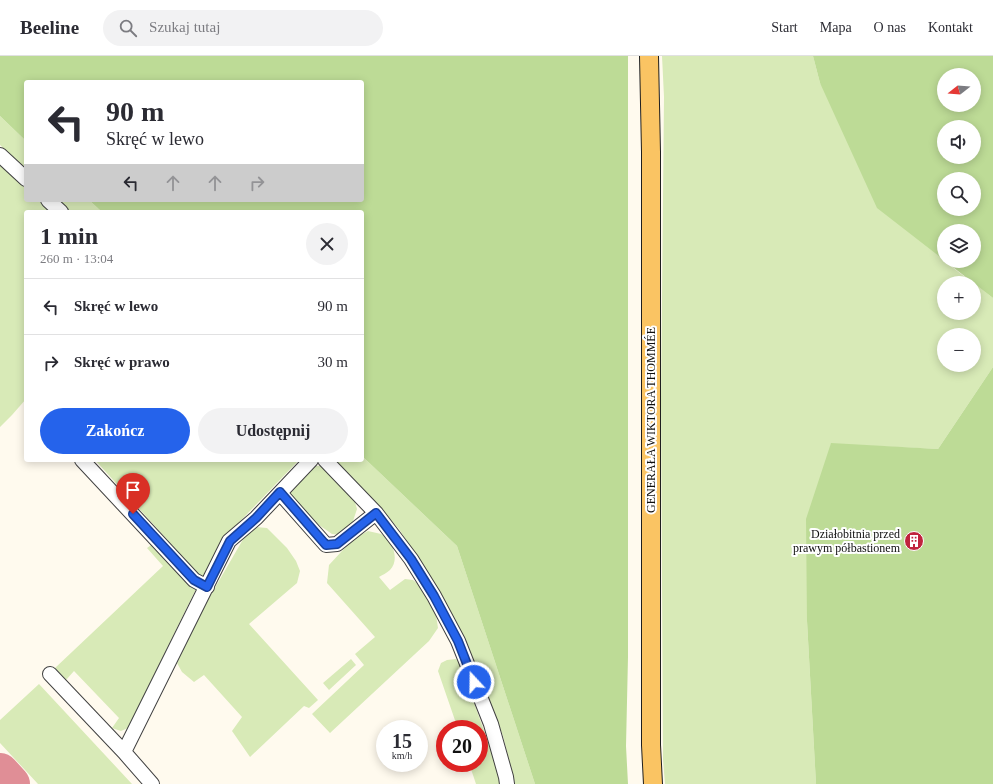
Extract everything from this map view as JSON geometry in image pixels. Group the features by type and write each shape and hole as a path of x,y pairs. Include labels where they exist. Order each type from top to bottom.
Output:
{"main road":[{"name":"GENERAŁA WIKTORA THOMMÉE","path":"649,56 651,168 651,745 653,784"}],"lane":[{"path":"0,155 24,178"},
{"path":"50,202 59,210"},
{"path":"84,462 194,580 207,587"},
{"path":"124,752 230,541 256,518 308,462"},
{"path":"327,462 376,513 411,559 434,596 458,641 490,724 507,784"},
{"path":"280,492 326,545 337,544 376,513"},
{"path":"50,674 124,752 152,784"}],"green space":[{"path":"0,56 628,56 628,657 626,746 628,784 535,784 457,546 364,458 364,210 100,210 91,202 364,202 364,80 24,80 24,139 0,116"},
{"path":"662,56 813,56 820,83 937,251 937,268 953,268 964,276 937,276 937,320 981,320 981,289 993,298 993,367 938,449 831,444 807,621 816,784 665,784 663,760 661,401 664,97"},
{"path":"813,56 993,56 993,298 981,289 981,276 964,276 954,268 981,268 981,224 937,224 937,255 877,208 820,83"},
{"path":"0,116 24,139 24,168 0,145"},
{"path":"0,164 24,187 24,202 40,202 49,210 24,210 24,401 0,427"},
{"path":"60,202 91,202 100,210 69,210"},
{"path":"993,367 993,784 816,784 807,621 806,519 831,443 938,449"},
{"path":"364,458 457,546 535,784 515,784 503,736 480,675 435,586 399,529 337,462 364,462"},
{"path":"97,462 297,462 223,539 202,578"},
{"path":"310,466 321,466 354,499 357,509 352,524 343,535 332,534 319,525 291,499 290,491"},
{"path":"256,527 267,528 287,548 296,561 300,571 297,583 249,624 318,700 309,708 304,706 250,757 232,731 242,717 204,675 194,682 182,672 177,663 202,610 245,536"},
{"path":"368,531 381,534 389,541 394,550 395,556 393,566 389,571 379,577 390,590 405,579 413,580 419,585 436,615 438,628 429,641 330,733 312,714 364,665 355,654 375,637 327,583 329,565 353,539"},
{"path":"154,543 196,589 128,728 121,731 112,728 119,718 74,671 66,680 55,668 163,566 147,548"},
{"path":"351,659 356,665 329,690 323,683"},
{"path":"456,659 460,663 480,720 455,720 438,671 441,663 447,660"},
{"path":"39,684 132,784 38,784 0,743 0,720"},
{"path":"488,742 499,773 499,784 476,784 472,772 488,772"}],"taxiway":[{"path":"0,772 11,784"}],"place":[{"name":"Działobitnia przed prawym półbastionem","path":"914,541"}],"route":[{"path":"133,514 194,580 207,587 230,541 256,518 280,492 326,545 337,544 376,513 411,559 434,596 458,641 474,682"}]}
